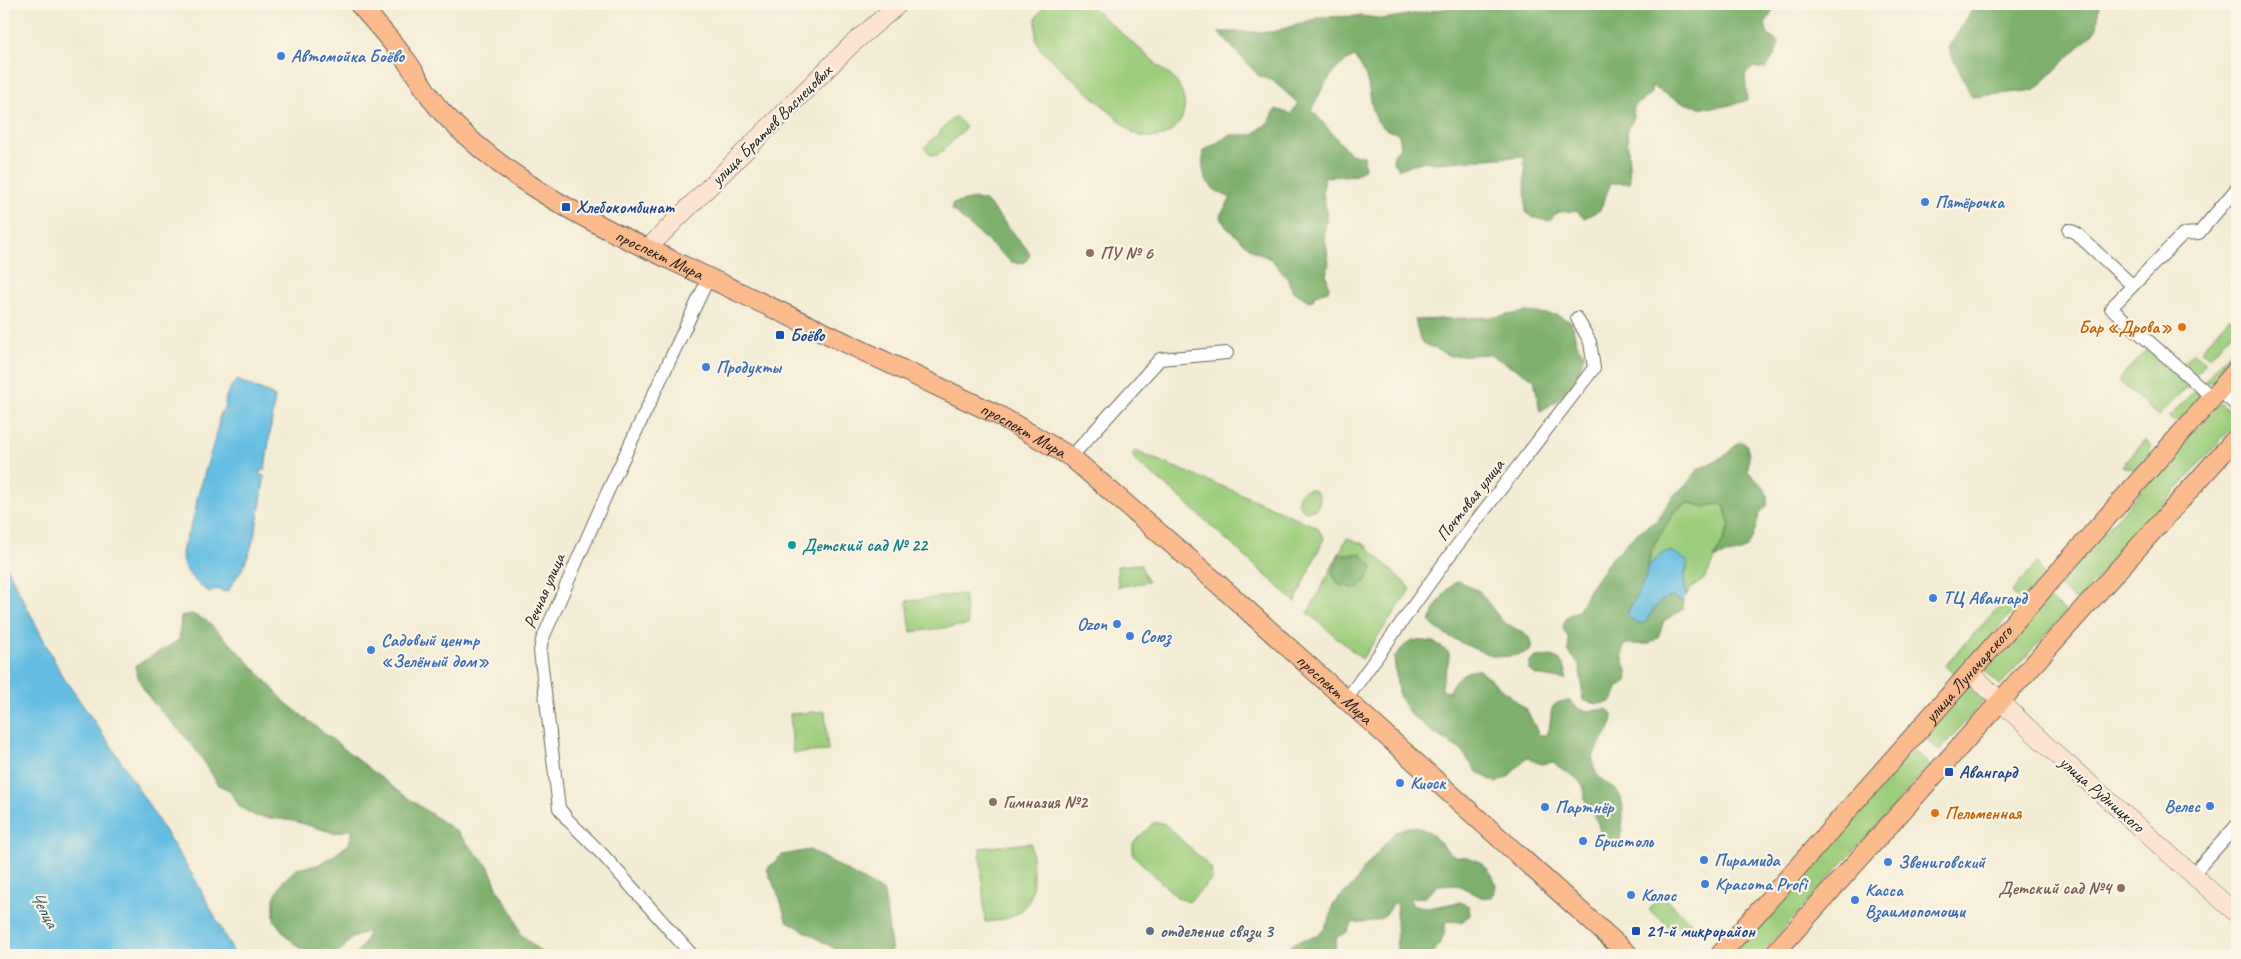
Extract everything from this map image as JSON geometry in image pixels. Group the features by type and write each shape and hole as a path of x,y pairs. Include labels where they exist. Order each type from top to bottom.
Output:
{"main road":[{"name":"проспект Мира","path":"359,4 404,58 441,111 492,158 526,184 572,211 647,249 998,415 1071,457 1159,532 1629,955"},
{"name":"улица Луначарского","path":"1720,955 2237,370"},
{"path":"1773,955 2237,436"}],"street":[{"name":"улица Братьев Васнецовых","path":"647,249 851,45 899,4"},
{"path":"2237,188 2199,233 2183,234 2111,308 2216,394 2237,406"},
{"path":"2069,230 2076,232 2132,285"},
{"name":"Речная улица","path":"692,955 559,808 540,651 545,631 607,493 709,277"},
{"name":"Почтовая улица","path":"1346,700 1449,556 1594,368 1590,342 1577,318"},
{"path":"1071,457 1160,359 1227,353"},
{"name":"улица Рудницкого","path":"1970,672 2045,744 2237,914"},
{"path":"2194,874 2237,826"}],"green space":[{"path":"1046,4 1088,4 1174,79 1182,91 1184,103 1183,115 1178,125 1170,132 1159,137 1147,137 1133,133 1040,49 1036,40 1036,18"},
{"path":"1469,4 1665,4 1668,8 1673,4 1777,4 1765,24 1768,35 1779,43 1766,69 1753,67 1745,75 1747,100 1720,107 1697,106 1674,99 1651,85 1652,93 1633,107 1633,120 1627,129 1630,183 1611,183 1600,210 1584,218 1576,211 1558,212 1549,221 1531,217 1526,212 1524,156 1436,163 1424,161 1399,169 1393,163 1394,154 1401,146 1399,134 1386,129 1378,122 1374,114 1368,85 1361,66 1354,57 1346,61 1328,79 1312,110 1350,154 1364,156 1365,168 1356,175 1325,177 1323,191 1327,218 1324,232 1329,263 1326,275 1329,286 1328,291 1315,295 1313,300 1309,301 1293,291 1287,278 1271,259 1254,251 1226,227 1220,215 1231,198 1211,186 1204,175 1203,151 1230,135 1252,135 1269,122 1276,109 1291,114 1298,103 1273,81 1259,76 1218,32 1273,32 1321,17 1361,16 1384,19 1449,8 1462,8"},
{"path":"1976,4 2099,4 2097,29 2035,90 1972,97 1948,48"},
{"path":"955,116 966,127 939,155 931,155 924,148"},
{"path":"974,199 983,200 989,204 1027,249 1030,255 1026,261 1019,264 1010,261 952,210 952,204"},
{"path":"1526,312 1557,315 1571,322 1577,343 1584,354 1575,381 1570,388 1557,400 1540,411 1534,379 1489,354 1450,356 1421,342 1415,320 1495,317"},
{"path":"2230,317 2237,326 2209,358 2201,351"},
{"path":"2237,343 2237,359 2227,372 2215,382 2204,382"},
{"path":"2147,349 2189,385 2158,416 2118,380"},
{"path":"2193,352 2206,363 2195,375 2182,364"},
{"path":"2196,389 2203,396 2188,416 2175,422 2168,417"},
{"path":"2220,403 2237,418 2237,422 2077,601 2057,585"},
{"path":"2145,440 2152,447 2140,471 2122,466"},
{"path":"1741,442 1746,444 1749,455 1748,471 1767,494 1767,506 1759,514 1748,546 1740,552 1714,559 1730,527 1724,505 1717,504 1705,507 1690,503 1682,505 1676,510 1651,549 1646,577 1628,612 1631,620 1638,624 1646,622 1660,602 1668,597 1684,600 1683,609 1664,621 1658,637 1650,644 1625,644 1622,654 1628,676 1627,681 1617,687 1612,701 1599,704 1583,700 1580,665 1568,651 1569,639 1563,629 1568,616 1578,611 1589,590 1610,560 1637,533 1656,521 1673,496 1691,480 1697,470 1728,454 1735,445"},
{"path":"1135,451 1317,527 1324,538 1295,602 1174,492 1135,461 1132,454"},
{"path":"1309,489 1317,492 1320,500 1317,508 1309,511 1301,508 1298,500 1301,492"},
{"path":"1690,503 1705,507 1717,504 1724,505 1730,524 1711,568 1703,580 1689,590 1686,596 1684,577 1687,570 1686,560 1678,558 1673,552 1669,552 1661,554 1647,569 1652,551 1662,530 1675,513"},
{"path":"1347,538 1364,544 1411,589 1362,659 1308,613"},
{"path":"1339,554 1361,554 1374,567 1364,583 1357,589 1339,585 1332,574"},
{"path":"2037,563 2045,578 2021,601 2011,593"},
{"path":"1140,564 1148,582 1118,587 1117,566"},
{"path":"1458,581 1479,591 1502,621 1530,637 1532,644 1530,651 1513,656 1495,656 1460,642 1434,626 1430,622 1437,605 1449,588"},
{"path":"964,594 968,625 911,632 907,601"},
{"path":"2048,597 2066,612 2000,685 1984,670"},
{"path":"2005,600 2014,610 1958,674 1952,672 1945,666"},
{"path":"192,614 207,621 240,653 286,703 398,791 457,832 489,867 499,892 513,913 521,934 544,955 356,955 366,940 368,931 352,938 338,954 316,955 303,950 287,937 274,920 274,898 283,881 296,869 317,865 332,857 349,844 353,829 334,833 294,821 255,816 240,807 229,790 217,784 195,749 149,697 138,678 135,666 179,640 181,616"},
{"path":"1411,640 1435,642 1449,653 1442,690 1449,692 1453,683 1460,676 1474,670 1479,670 1527,710 1539,735 1547,735 1553,707 1562,702 1570,701 1578,708 1586,711 1606,709 1613,714 1610,727 1595,751 1593,763 1596,773 1617,791 1622,802 1623,817 1619,844 1613,846 1602,837 1595,817 1586,804 1582,784 1554,762 1541,764 1527,757 1508,777 1496,783 1476,771 1461,750 1432,732 1410,714 1398,692 1394,658"},
{"path":"1552,656 1564,666 1566,680 1536,675 1529,670 1529,662 1536,657"},
{"path":"1974,678 1992,692 1939,751 1922,736"},
{"path":"825,711 828,751 793,753 790,714"},
{"path":"1913,750 1930,765 1760,955 1728,955"},
{"path":"1153,823 1163,823 1211,868 1212,879 1189,902 1178,898 1133,855 1133,843"},
{"path":"1407,827 1416,827 1429,832 1455,856 1473,859 1485,867 1494,879 1496,886 1491,898 1481,897 1456,884 1438,885 1425,897 1409,898 1413,906 1433,907 1460,902 1469,906 1470,915 1462,922 1445,921 1444,935 1432,955 1397,955 1396,918 1398,906 1394,902 1385,915 1377,920 1352,923 1347,932 1337,937 1334,955 1276,955 1298,941 1317,936 1324,929 1330,918 1333,904 1356,882 1361,872 1395,832"},
{"path":"1031,843 1033,886 1025,907 1016,914 1003,919 985,922 980,848"},
{"path":"810,850 884,892 892,955 845,955 786,920 781,902 767,869 782,855"},
{"path":"1661,895 1692,923 1670,927 1649,910"}],"water":[{"path":"237,380 275,397 265,470 261,471 260,475 264,476 264,480 259,512 249,555 229,590 225,592 215,589 210,593 194,580 186,569 182,559 183,548 195,513 197,498 217,432 220,413 226,408 225,401 228,393"},
{"path":"1665,552 1673,552 1688,562 1684,577 1686,596 1681,601 1674,597 1664,599 1657,605 1646,622 1638,624 1628,617 1628,612 1646,577 1647,569 1655,559"},
{"name":"Чепца","path":"4,562 61,674 112,747 196,881 235,955 4,955"}],"place":[{"name":"Автомойка Боёво","path":"281,56"},
{"name":"Пятёрочка","path":"1925,202"},
{"name":"Хлебокомбинат","path":"566,207"},
{"name":"ПУ № 6","path":"1090,253"},
{"name":"Бар «Дрова»","path":"2182,327"},
{"name":"Боёво","path":"780,335"},
{"name":"Продукты","path":"706,367"},
{"name":"Детский сад № 22","path":"792,545"},
{"name":"ТЦ Авангард","path":"1933,598"},
{"name":"Ozon","path":"1117,624"},
{"name":"Союз","path":"1130,636"},
{"name":"Садовый центр «Зелёный дом»","path":"371,650"},
{"name":"Авангард","path":"1949,772"},
{"name":"Киоск","path":"1400,783"},
{"name":"Гимназия №2","path":"993,802"},
{"name":"Велес","path":"2210,806"},
{"name":"Партнёр","path":"1545,807"},
{"name":"Пельменная","path":"1935,813"},
{"name":"Бристоль","path":"1583,841"},
{"name":"Пирамида","path":"1704,860"},
{"name":"Звениговский","path":"1888,862"},
{"name":"Красота Profi","path":"1705,884"},
{"name":"Детский сад №4","path":"2121,888"},
{"name":"Колос","path":"1631,895"},
{"name":"Касса Взаимопомощи","path":"1855,900"},
{"name":"отделение связи 3","path":"1150,931"},
{"name":"21-й микрорайон","path":"1636,931"}]}
